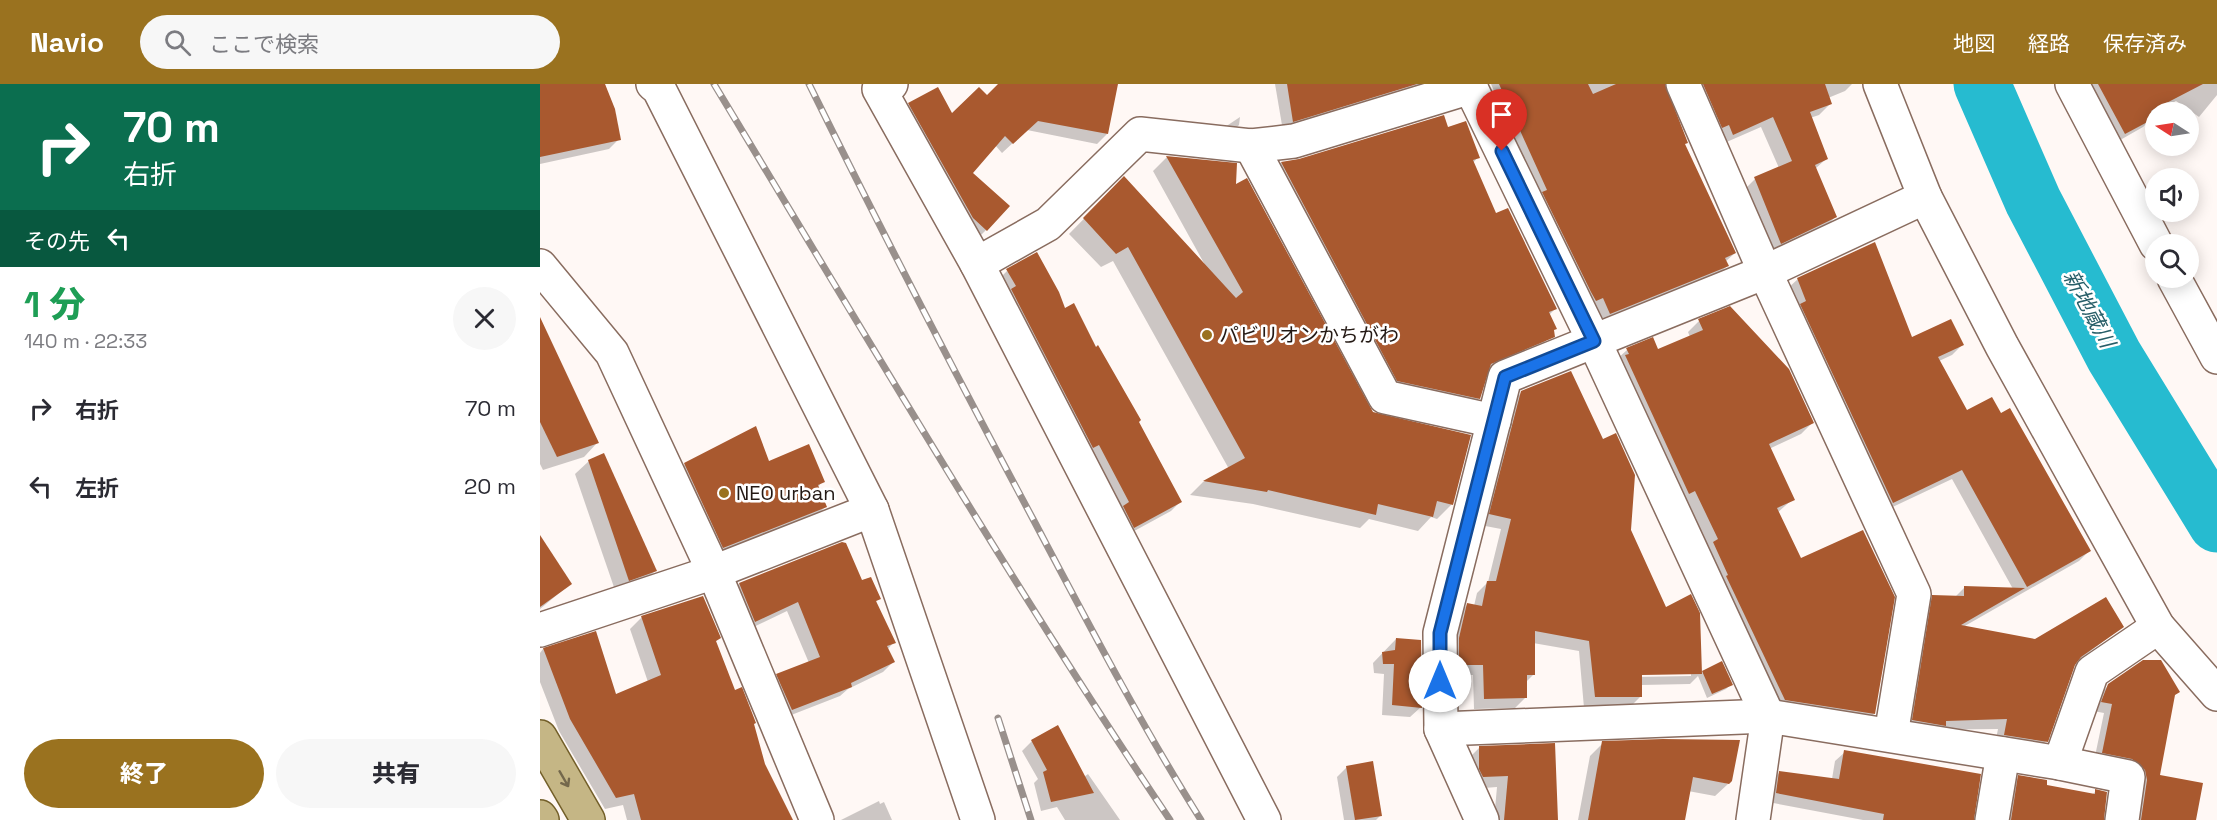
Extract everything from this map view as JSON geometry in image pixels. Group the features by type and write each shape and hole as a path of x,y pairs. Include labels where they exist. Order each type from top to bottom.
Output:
{"main road":[{"path":"540,737 588,820"}],"street":[{"path":"653,84 659,89 872,510 978,820"},
{"path":"1683,84 1765,272 1914,594 1892,735"},
{"path":"1880,84 1925,197 2002,346 2158,627 2217,694"},
{"path":"2072,84 2151,234"},
{"path":"882,86 977,264 1264,820"},
{"path":"977,264 1048,224 1140,134 1251,146 1294,141 1470,86 1594,341 1768,716 1753,820"},
{"path":"1251,146 1385,397 1494,421"},
{"path":"1482,820 1441,729 1440,633 1505,377 1765,272 1925,197"},
{"path":"540,266 612,353 714,572 817,820"},
{"path":"2180,288 2214,341"},
{"path":"540,630 714,572 872,510"},
{"path":"2060,763 2092,672 2158,627"},
{"path":"1441,729 1768,716 2060,763 2128,777 2122,820"},
{"path":"1992,820 2003,754"}],"building":[{"path":"540,84 605,84 615,109 621,140 540,157"},
{"path":"998,84 1118,84 1108,134 1038,121 1013,144 1005,136 973,173 1010,206 987,231 973,218 908,103 938,87 952,113 979,87 987,95"},
{"path":"1287,84 1417,84 1293,122"},
{"path":"1499,84 1588,84 1593,94 1616,84 1665,84 1688,143 1685,144 1736,253 1725,258 1729,266 1610,314 1603,298 1596,301 1542,192 1547,190"},
{"path":"1703,84 1825,84 1832,104 1810,112 1828,159 1815,165 1837,217 1781,244 1754,177 1792,161 1773,117 1733,135 1729,125 1722,128"},
{"path":"2098,84 2203,84 2168,102 2145,102 2145,123 2125,134"},
{"path":"1444,115 1448,127 1466,121 1480,158 1473,160 1496,213 1508,208 1557,309 1549,312 1557,329 1554,330 1555,337 1491,364 1480,399 1397,381 1281,162 1299,159"},
{"path":"1166,156 1237,163 1236,184 1247,178 1373,412 1471,435 1453,505 1437,501 1433,517 1378,504 1376,515 1268,490 1267,492 1203,481 1245,458 1128,247 1116,254 1083,218 1124,176 1236,298 1243,292"},
{"path":"1875,242 1912,337 1951,319 1964,345 1938,357 1967,410 1992,397 2001,413 2010,408 2091,551 2027,587 1962,470 1893,503 1800,304 1806,301 1797,278"},
{"path":"1037,252 1065,308 1074,303 1096,347 1098,345 1141,420 1139,422 1182,502 1134,528 1123,506 1129,502 1099,445 1093,448 1011,289 1016,286 1006,269"},
{"path":"1730,306 1789,369 1814,423 1769,444 1795,500 1777,508 1801,558 1863,530 1895,597 1875,714 1785,700 1726,576 1728,575 1713,542 1718,539 1695,491 1689,494 1625,355 1629,354 1626,348 1653,337 1658,349 1703,330 1698,319"},
{"path":"540,317 599,443 557,457 540,422"},
{"path":"1571,371 1603,439 1616,433 1635,475 1631,530 1666,607 1691,594 1700,613 1702,674 1642,675 1642,697 1595,697 1589,641 1535,631 1535,675 1527,675 1527,698 1484,699 1483,665 1459,665 1459,638 1467,603 1482,606 1487,581 1496,581 1511,519 1489,514 1521,391"},
{"path":"756,426 769,461 809,444 825,482 818,485 827,507 723,548 684,463"},
{"path":"604,453 657,571 629,581 588,460"},
{"path":"540,535 572,584 540,607"},
{"path":"842,542 846,543 862,580 871,577 881,599 876,601 896,643 887,646 895,662 851,683 852,687 792,710 776,674 820,657 798,602 755,622 739,583"},
{"path":"1964,586 2025,588 1961,625 2035,639 2106,597 2124,627 2081,657 2075,665 2048,742 2004,735 2007,719 1946,721 1946,726 1912,720 1932,595 1964,596"},
{"path":"703,596 721,638 716,641 735,690 742,687 756,723 754,724 765,764 793,820 641,820 634,794 616,798 570,719 543,648 596,631 616,694 661,675 641,616"},
{"path":"1396,638 1421,640 1422,708 1392,705 1394,664 1383,664 1382,652 1395,650"},
{"path":"2143,660 2161,660 2180,692 2175,695 2160,775 2203,783 2196,820 2141,820 2147,780 2145,770 2132,759 2102,753 2112,704 2101,702 2108,684"},
{"path":"1722,661 1733,685 1712,694 1702,671"},
{"path":"1058,725 1094,793 1051,802 1043,772 1047,770 1031,740"},
{"path":"1740,740 1732,781 1729,784 1693,777 1685,820 1588,820 1602,741"},
{"path":"1555,743 1558,820 1504,820 1508,776 1483,777 1479,769 1479,746"},
{"path":"1844,750 1981,774 1974,820 1883,820 1884,814 1776,793 1779,771 1839,779"},
{"path":"1373,761 1382,816 1355,820 1346,766"},
{"path":"2018,775 2047,780 2047,785 2095,794 2095,789 2107,792 2104,820 2011,820"}],"waterway":[{"name":"新地蔵川","path":"1982,84 2033,201 2114,356 2217,524"}],"railway":[{"path":"714,84 994,547 1170,820"},
{"path":"809,84 919,302 1073,595 1135,709 1201,820"},
{"path":"998,718 1031,820"}],"place":[{"name":"パビリオンかちがわ","path":"1207,335"},
{"name":"NEO urban","path":"724,493"}],"route":[{"path":"1440,681 1440,633 1505,377 1594,341 1502,151"}]}
